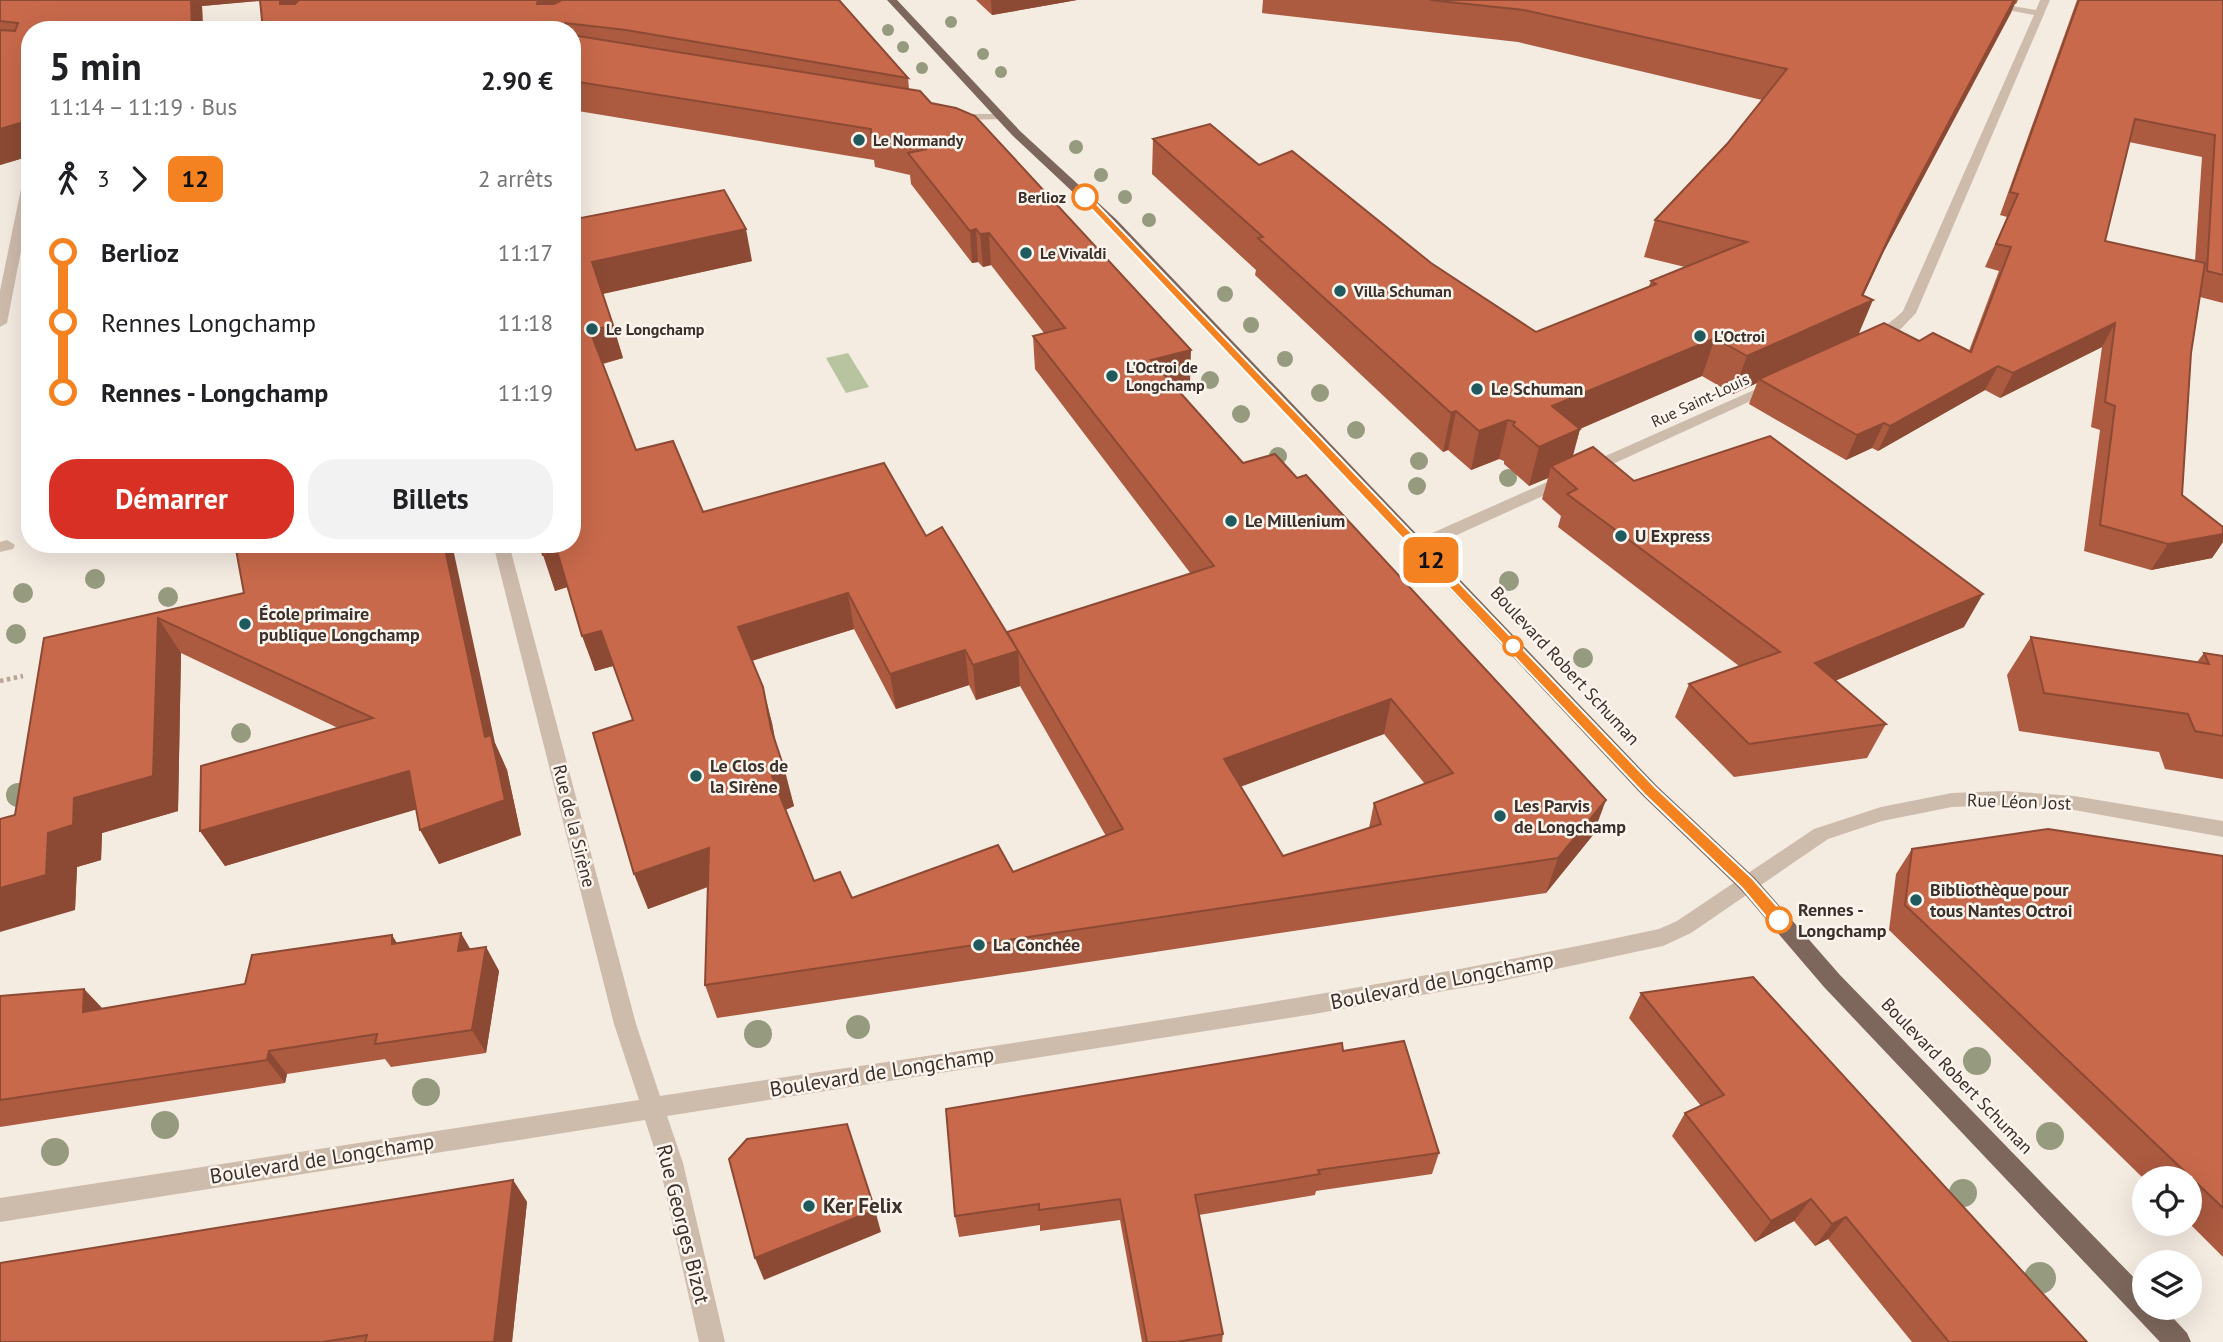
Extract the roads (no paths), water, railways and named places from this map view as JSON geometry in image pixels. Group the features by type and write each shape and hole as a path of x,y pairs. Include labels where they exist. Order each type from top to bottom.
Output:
{"main road":[{"name":"Boulevard Robert Schuman","path":"892,0 1001,117 1113,223 1650,791 1748,884 1832,981 2132,1294"},
{"name":"Boulevard Robert Schuman","path":"2157,1320 2178,1342"}],"street":[{"path":"1855,348 1891,331 1909,313 2042,7 1961,0"},
{"path":"943,118 1001,117"},
{"path":"0,323 21,219"},
{"name":"Rue Saint-Louis","path":"1418,547 1782,382"},
{"name":"Rue de la Sirène","path":"503,553 625,1024 653,1107"},
{"name":"Rue Léon Jost","path":"1748,884 1821,834 1881,814 1952,800 2006,798 2074,803 2223,829"},
{"name":"Boulevard de Longchamp","path":"0,1210 1314,1005 1501,972 1663,937 1684,927 1748,884"},
{"name":"Rue Georges Bizot","path":"653,1107 671,1163 712,1342"}],"place":[{"name":"Le Normandy","path":"859,140"},
{"name":"Berlioz","path":"1085,197"},
{"name":"Le Vivaldi","path":"1026,253"},
{"name":"Villa Schuman","path":"1340,291"},
{"name":"Le Longchamp","path":"592,329"},
{"name":"L'Octroi","path":"1700,336"},
{"name":"L'Octroi de Longchamp","path":"1112,376"},
{"name":"Le Schuman","path":"1477,389"},
{"name":"Le Millenium","path":"1231,521"},
{"name":"U Express","path":"1621,536"},
{"name":"École primaire publique Longchamp","path":"245,624"},
{"name":"Le Clos de la Sirène","path":"696,776"},
{"name":"Les Parvis de Longchamp","path":"1500,816"},
{"name":"Bibliothèque pour tous Nantes Octroi","path":"1916,900"},
{"name":"Rennes - Longchamp","path":"1779,920"},
{"name":"La Conchée","path":"979,945"},
{"name":"Ker Felix","path":"809,1206"}]}
